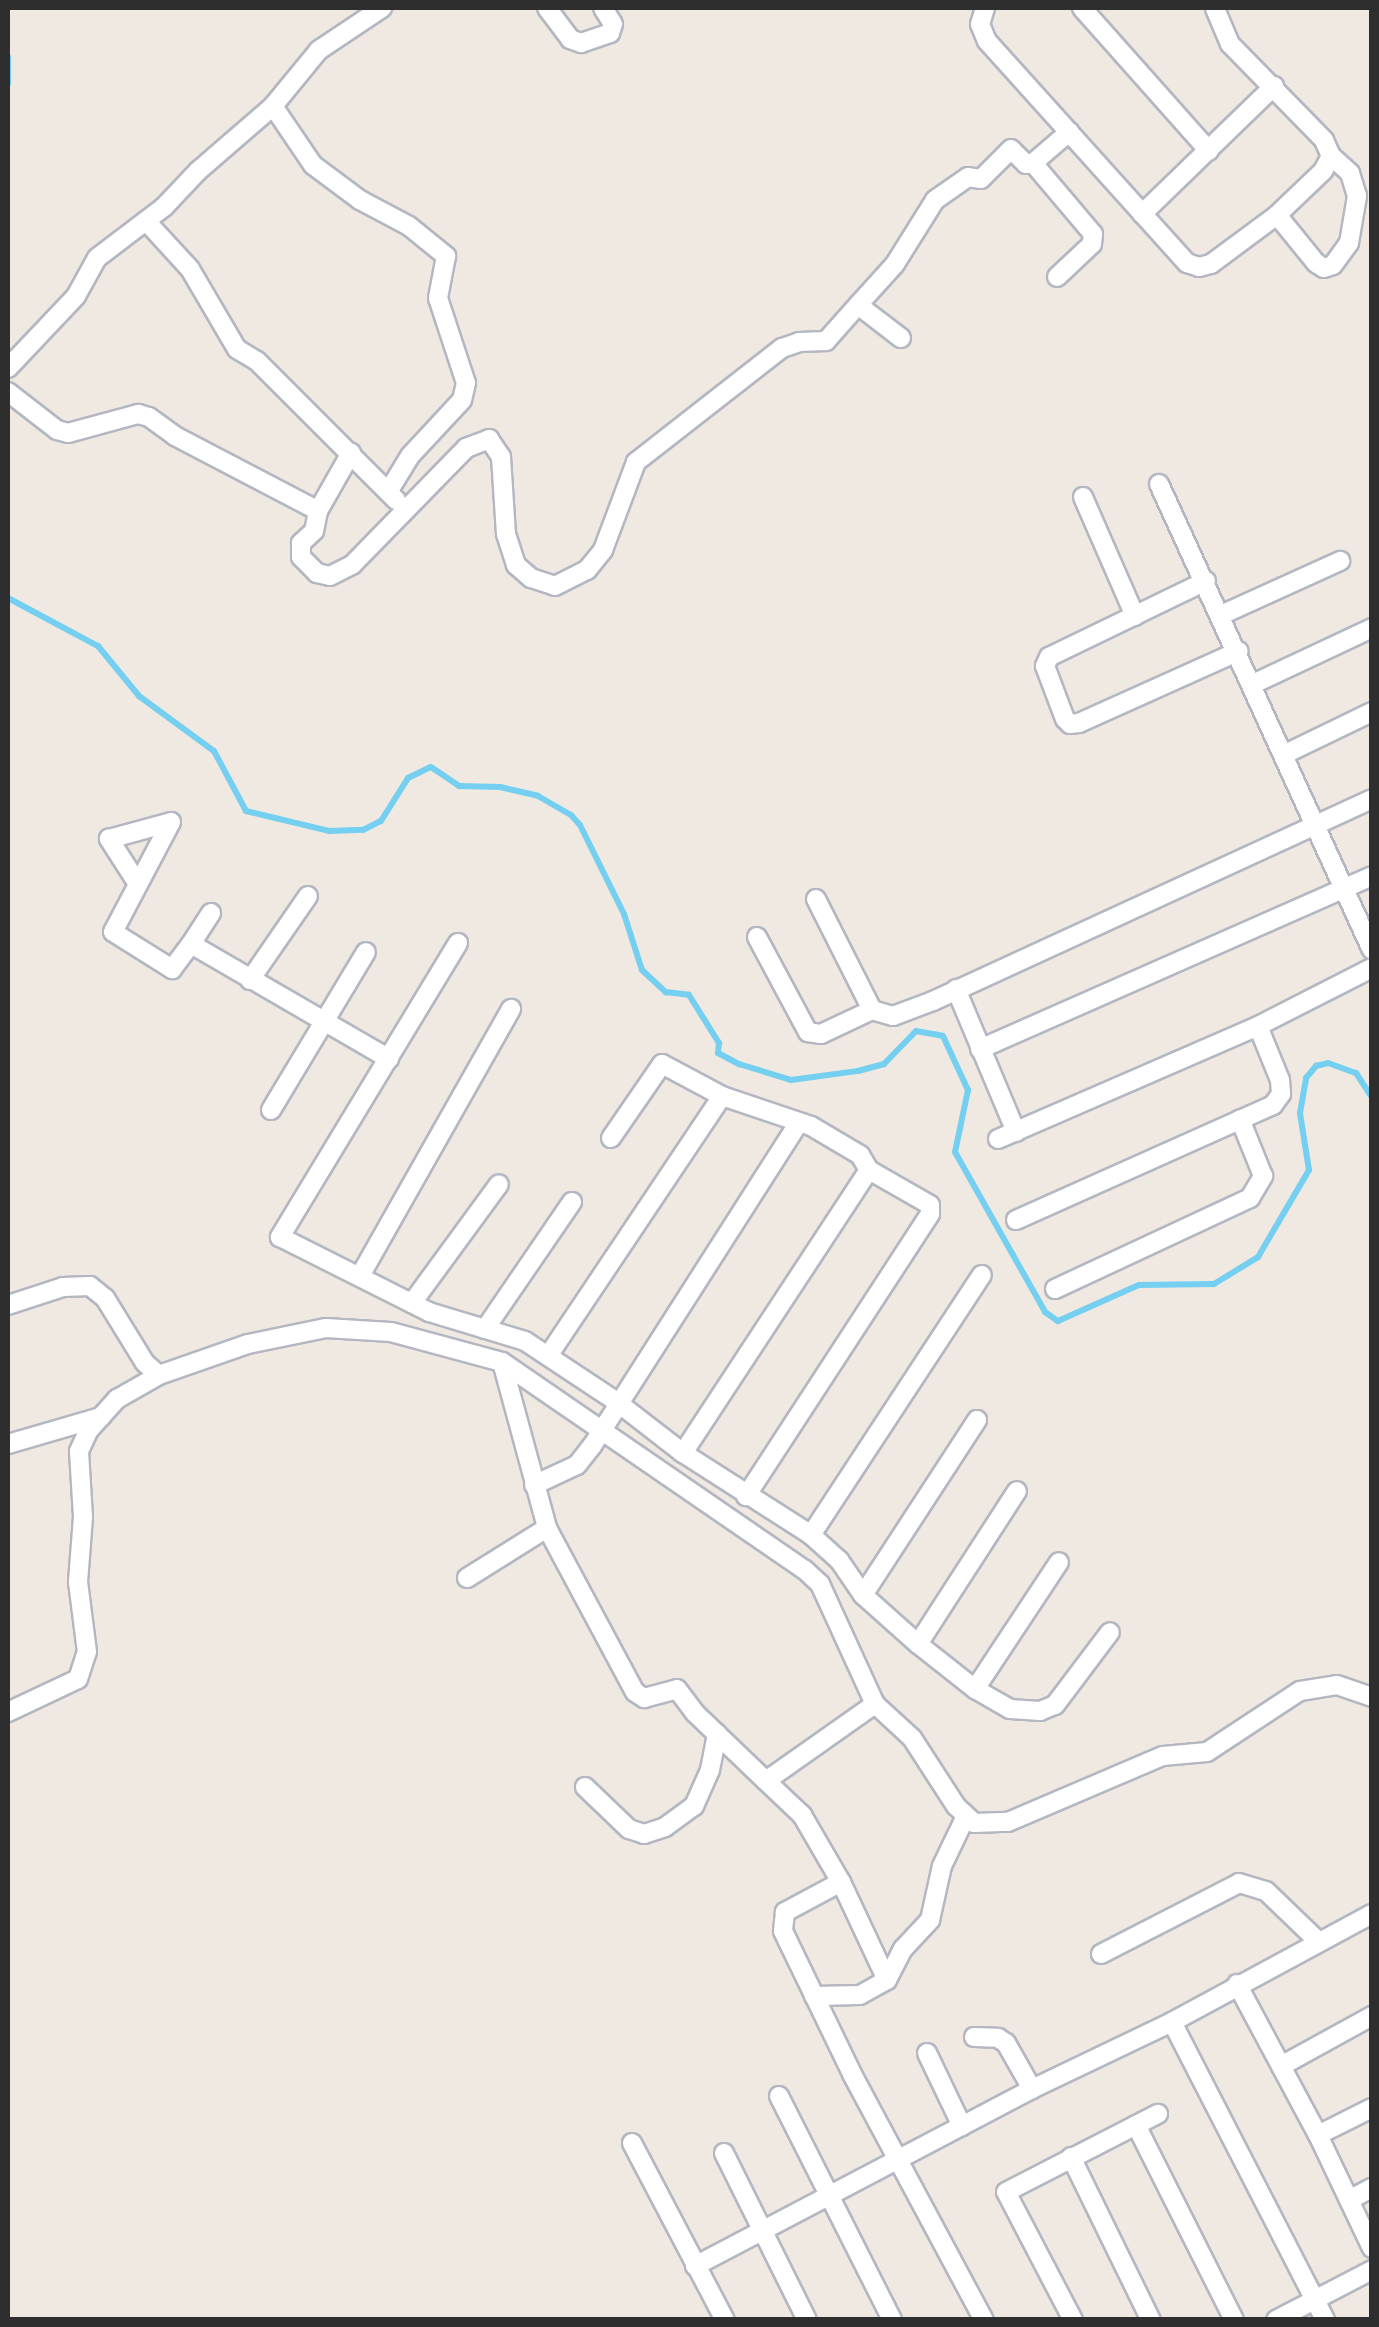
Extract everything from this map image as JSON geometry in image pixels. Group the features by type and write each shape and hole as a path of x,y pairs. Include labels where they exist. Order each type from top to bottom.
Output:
{"street":[{"path":"8,368 76,296 97,258 146,221 274,106 320,50 382,8"},
{"path":"547,8 570,39 580,43 613,29 603,8"},
{"path":"985,8 980,24 986,41 1187,263 1211,264 1277,215 1324,172 1331,156"},
{"path":"1082,8 1209,151"},
{"path":"1216,8 1230,44 1324,140 1331,156 1350,173 1357,196 1349,242 1333,265 1324,268 1277,215"},
{"path":"1142,214 1274,86"},
{"path":"274,106 313,166 360,200 409,226 446,256 438,298 466,382 462,400 410,456 388,492"},
{"path":"351,453 318,511 314,531 301,542 301,557 317,574 330,576 352,565 480,438 489,439 501,457 506,534 516,565 540,582 555,586 570,580 588,570 603,550 636,462 782,348 799,342 826,341 896,264 900,250 935,200 968,177 982,179 1011,149 1026,164 1033,163 1069,132"},
{"path":"1033,163 1093,234 1092,244 1057,277"},
{"path":"146,221 190,269 237,349 257,361 406,511"},
{"path":"858,305 901,338"},
{"path":"8,392 58,430 68,433 138,414 149,416 176,436 318,511"},
{"path":"1159,484 1372,950"},
{"path":"1083,497 1135,616"},
{"path":"1221,615 1340,561"},
{"path":"1206,581 1046,660 1046,670 1070,724 1238,651"},
{"path":"1253,684 1372,628"},
{"path":"1283,755 1372,712"},
{"path":"757,937 808,1032 814,1036 872,1010 893,1016 1372,798"},
{"path":"980,1049 1372,876"},
{"path":"138,884 112,932 172,968 210,913"},
{"path":"250,980 308,896"},
{"path":"816,900 872,1010"},
{"path":"458,942 280,1237 412,1303 525,1341 746,1496 811,1535 839,1560 863,1595 918,1644 974,1689 1010,1709 1040,1711 1055,1705 1110,1632"},
{"path":"192,944 389,1059"},
{"path":"271,1110 366,952"},
{"path":"956,989 980,1049 1007,1136 1258,1026 1372,968"},
{"path":"360,1276 511,1009"},
{"path":"1016,1220 1273,1105 1280,1094 1280,1080 1258,1026"},
{"path":"611,1138 662,1064 722,1096 811,1126 860,1156 868,1170 930,1205 930,1214 746,1496"},
{"path":"548,1356 722,1096"},
{"path":"1055,1289 1250,1198 1262,1176 1240,1119"},
{"path":"534,1485 578,1465 798,1124"},
{"path":"682,1452 868,1170"},
{"path":"412,1303 498,1184"},
{"path":"485,1329 572,1202"},
{"path":"811,1535 982,1275"},
{"path":"8,1305 63,1287 90,1286 105,1298 145,1363 158,1375"},
{"path":"8,1712 71,1686 88,1652 78,1582 83,1517 77,1472 79,1451 102,1417 129,1388 158,1375 248,1344 326,1328 391,1332 502,1362 757,1540 795,1562 820,1584 875,1704 912,1738 965,1818 988,1826 1008,1822 1149,1760 1207,1752 1300,1691 1337,1685 1372,1697"},
{"path":"502,1362 546,1528 636,1692 644,1698 677,1689 717,1734 802,1815 842,1882 887,1980"},
{"path":"8,1444 102,1417"},
{"path":"863,1595 976,1420"},
{"path":"918,1644 1017,1491"},
{"path":"467,1578 546,1528"},
{"path":"974,1689 1059,1562"},
{"path":"766,1782 875,1704"},
{"path":"585,1787 629,1829 644,1834 665,1826 694,1806 710,1770 717,1734"},
{"path":"814,1996 860,1995 887,1980 903,1949 930,1920 942,1866 965,1818"},
{"path":"842,1882 785,1912 783,1931 984,2320"},
{"path":"1101,1954 1239,1883 1266,1891 1318,1942"},
{"path":"695,2266 1032,2089 1172,2022 1372,1914"},
{"path":"1237,1984 1318,2135 1372,2248"},
{"path":"1281,2066 1372,2016"},
{"path":"1172,2022 1325,2320"},
{"path":"974,2037 998,2038 1006,2043 1032,2089"},
{"path":"927,2053 962,2126"},
{"path":"779,2096 892,2320"},
{"path":"1318,2135 1372,2108"},
{"path":"1072,2320 998,2195 1158,2114"},
{"path":"1136,2125 1234,2320"},
{"path":"632,2143 724,2320"},
{"path":"724,2153 807,2320"},
{"path":"1070,2157 1150,2320"},
{"path":"1349,2200 1372,2188"},
{"path":"1276,2320 1372,2270"}],"waterway":[{"path":"8,57 8,84"},
{"path":"8,598 98,646 139,696 214,751 246,811 329,831 363,830 381,821 408,778 431,767 459,786 500,787 538,796 571,815 580,825 624,914 642,970 666,992 689,995 719,1043 718,1053 739,1064 791,1080 858,1071 884,1064 916,1031 943,1036 968,1090 955,1152 1045,1312 1058,1321 1139,1285 1214,1284 1258,1257 1309,1170 1300,1113 1306,1078 1316,1066 1328,1063 1356,1073 1372,1098"}]}
